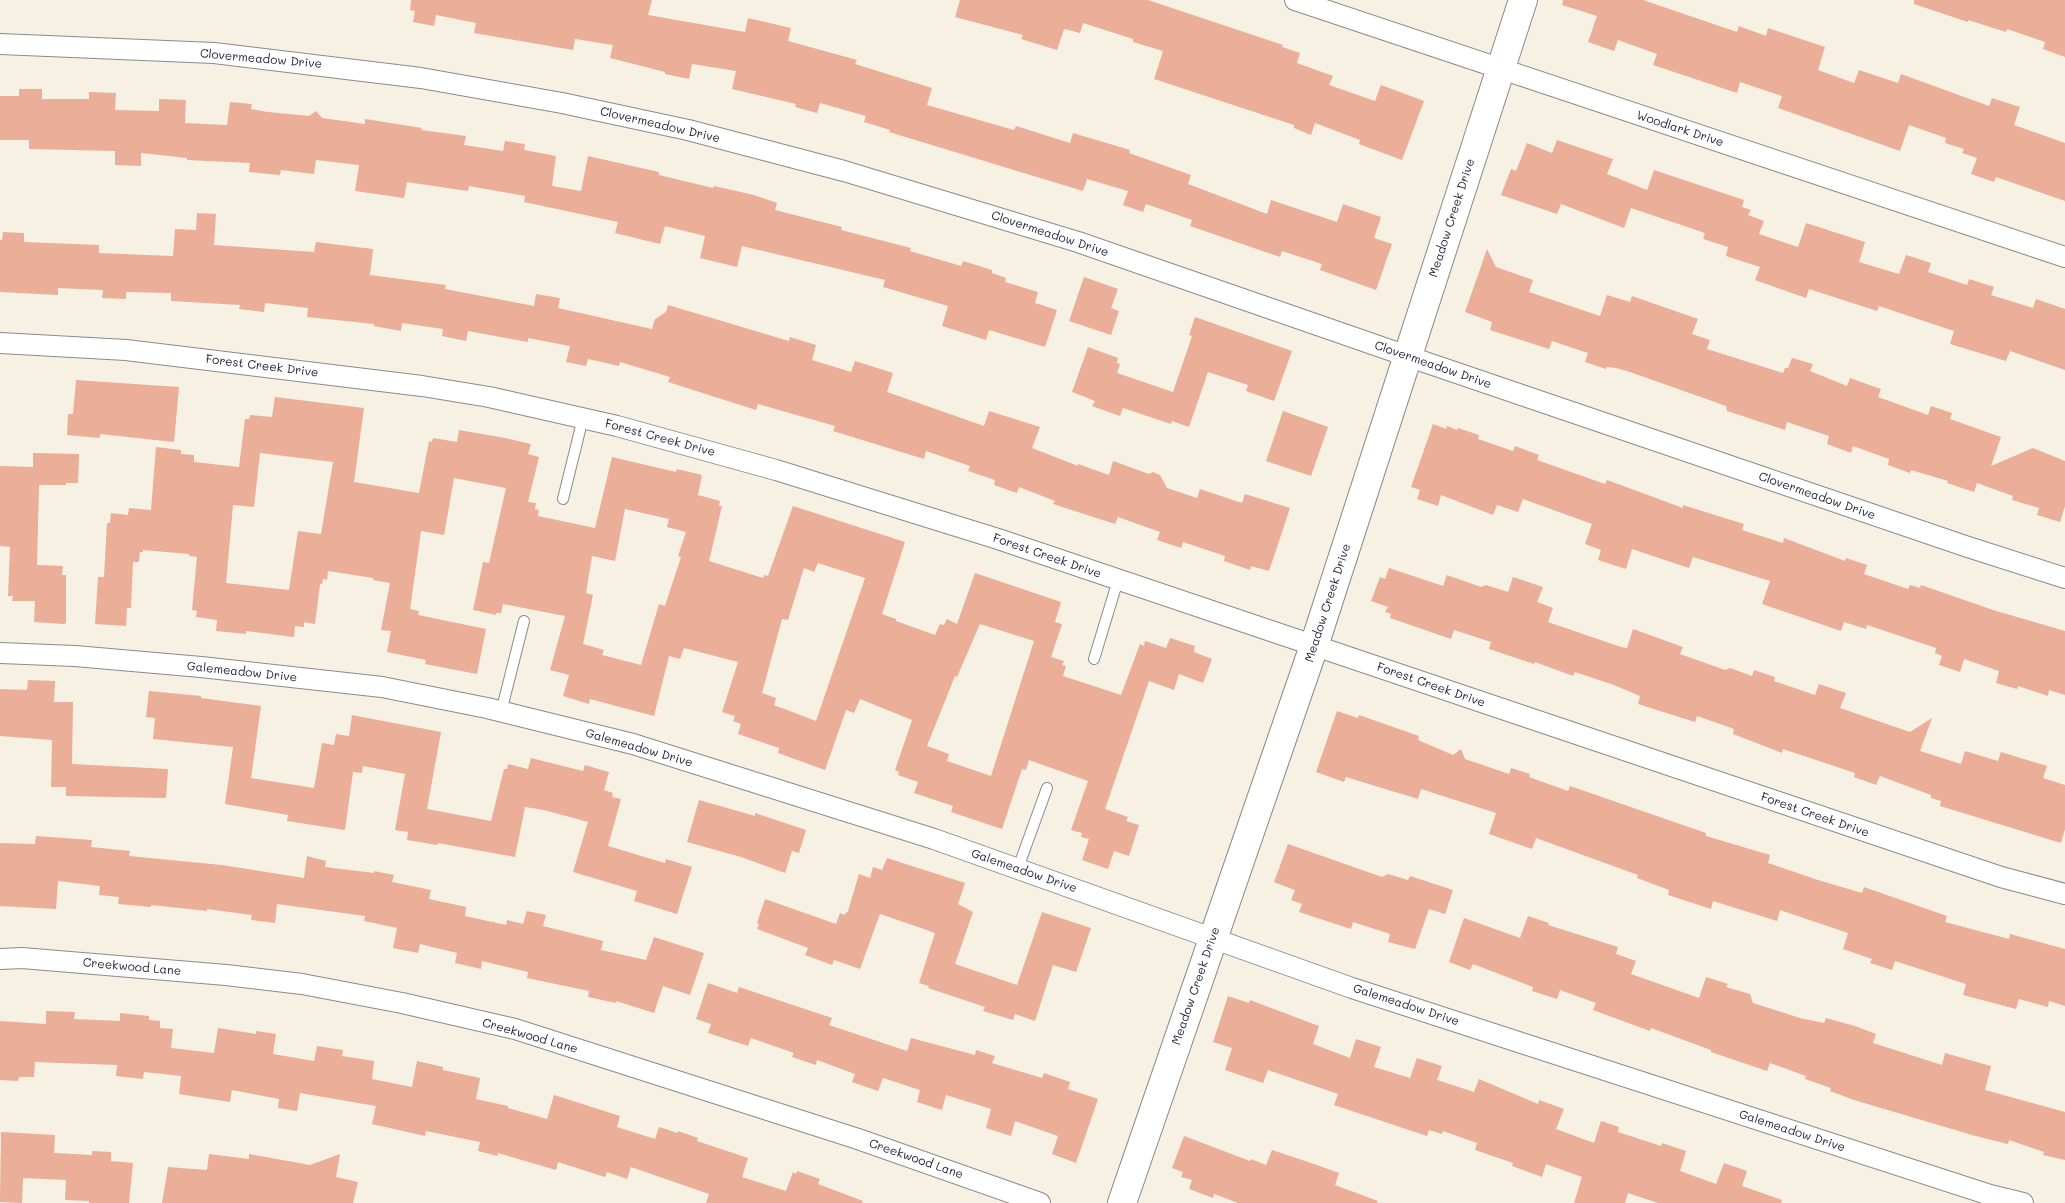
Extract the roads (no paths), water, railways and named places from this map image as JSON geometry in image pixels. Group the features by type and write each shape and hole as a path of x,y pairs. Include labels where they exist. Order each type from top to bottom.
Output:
{"street":[{"name":"Woodlark Drive","path":"1295,0 1500,70 2065,256"},
{"name":"Meadow Creek Drive","path":"1122,1203 1314,646 1523,0"},
{"name":"Clovermeadow Drive","path":"0,44 214,54 306,62 430,79 562,103 688,130 844,171 1078,242 1968,547 2065,578"},
{"name":"Forest Creek Drive","path":"0,343 126,350 314,372 470,394 583,418 776,470 998,539 2001,877 2065,894"},
{"name":"Galemeadow Drive","path":"0,653 75,656 201,667 382,687 501,712 633,744 806,798 1018,868 1352,988 1990,1195 2023,1203"},
{"name":"Creekwood Lane","path":"0,959 22,958 216,974 302,984 402,1003 496,1025 858,1139 1040,1203"}],"lane":[{"path":"563,499 583,418"},
{"path":"1094,660 1118,580"},
{"path":"501,712 524,621"},
{"path":"1018,868 1047,788"}]}
